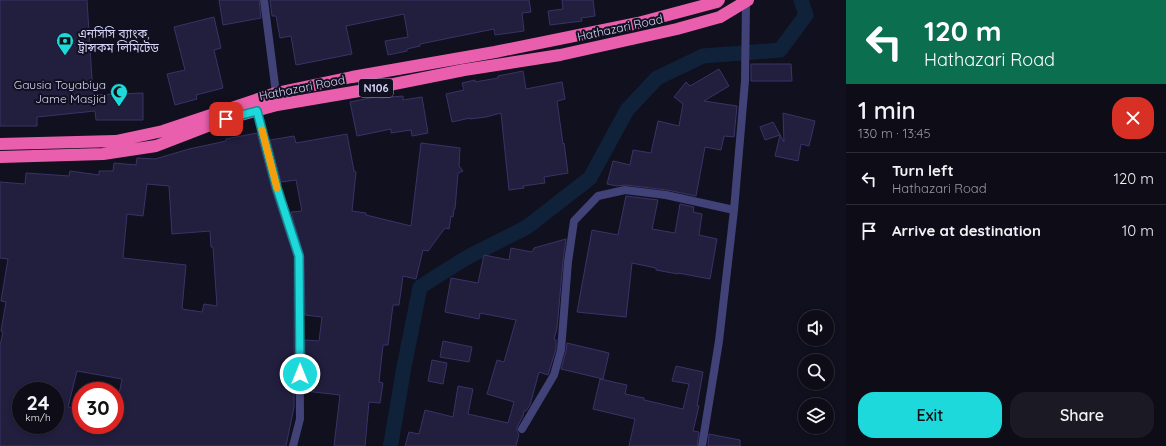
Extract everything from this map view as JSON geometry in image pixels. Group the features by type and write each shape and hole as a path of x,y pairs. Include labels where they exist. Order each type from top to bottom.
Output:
{"highway":[{"name":"Hathazari Road","path":"0,144 116,141 164,131 276,93 495,52 638,23 717,2 719,0"},
{"name":"Hathazari Road","path":"0,157 103,154 156,146 226,119 276,105 359,91 464,70 560,55 677,29 720,17 747,1"}],"street":[{"path":"264,0 276,93"},
{"path":"702,446 719,341 734,210 745,81 747,1"},
{"path":"257,111 277,188 299,256 300,419 293,446"},
{"path":"522,429 554,375 560,350 568,262 574,220 598,196 625,190 666,195 734,210"}],"building":[{"path":"0,0 87,0 93,95 143,93 143,120 96,120 95,111 37,117 37,126 0,126"},
{"path":"219,0 259,0 261,18 223,25"},
{"path":"270,0 529,0 531,12 522,13 524,31 495,35 494,29 420,44 420,46 407,49 407,51 388,55 385,41 408,37 404,14 346,26 352,54 296,65 291,36 280,38 276,16 272,16"},
{"path":"562,0 593,0 595,16 581,18 582,21 550,25 548,11 563,9"},
{"path":"214,17 221,48 214,50 223,88 196,95 197,99 175,105 167,74 185,70 174,27"},
{"path":"751,64 791,64 792,81 751,81"},
{"path":"719,69 729,86 704,101 737,106 734,137 724,136 721,150 705,147 696,196 667,190 607,184 613,161 630,165 633,150 651,153 658,121 679,126 683,104 674,97 686,82 690,86"},
{"path":"523,71 526,89 562,82 565,99 557,101 568,173 544,177 545,183 523,186 524,188 509,190 501,113 486,117 470,118 452,122 446,94 464,90 462,83 498,78 498,76"},
{"path":"380,96 380,98 403,96 403,100 422,97 428,133 412,136 411,130 391,133 391,129 357,136 350,102"},
{"path":"783,113 815,121 809,146 801,144 798,161 775,156 780,135 765,140 760,127 773,122 784,142"},
{"path":"257,133 272,190 294,257 294,407 286,446 0,446 0,346 6,302 1,301 8,259 0,258 0,182 25,184 26,173 69,176 70,171 99,175 99,171 113,171 114,163 136,165 137,158 155,159 189,149 226,141 226,139","holes":["147,184 169,186 172,234 210,231 211,247 213,247 217,306 204,304 202,312 182,309 186,265 123,258 127,214 143,216"]},
{"path":"347,134 354,171 356,172 352,211 366,213 366,215 411,226 421,143 460,148 459,166 463,171 458,173 455,209 453,217 451,216 449,229 445,228 428,251 423,250 416,279 403,276 399,305 393,305 388,345 383,345 379,382 383,383 380,403 369,402 365,446 334,446 340,395 305,391 305,340 319,341 322,317 305,315 304,256 291,212 302,211 296,180 281,182 270,140 294,136 296,143"},
{"path":"626,196 658,200 652,229 675,233 680,204 694,207 693,212 702,214 699,235 717,239 710,279 656,270 656,268 632,263 626,317 577,312 592,230 618,235"},
{"path":"566,239 557,328 554,339 556,340 556,349 548,375 539,372 530,405 526,411 524,411 517,427 519,434 516,446 405,446 409,432 419,434 425,410 453,417 458,386 473,389 468,414 508,423 514,402 487,394 497,360 504,362 516,320 480,313 479,319 445,312 451,278 478,283 484,255 509,260 511,248 532,252 534,248"},
{"path":"443,341 472,347 469,362 440,357"},
{"path":"567,343 609,353 603,379 561,369"},
{"path":"432,360 447,363 443,384 428,381"},
{"path":"676,366 703,372 697,406 699,406 693,431 699,432 697,446 629,446 635,419 593,409 600,379 627,385 625,394 683,409 689,384 672,381"},
{"path":"709,434 740,440 740,446 708,446"}],"waterway":[{"path":"390,446 420,287 466,258 527,227 590,178 627,110 657,78 703,56 780,50 806,15 801,0"}],"slow traffic":[{"path":"262,130 277,188"}],"place":[{"name":"এনসিসি ব্যাংক, ট্রান্সকম লিমিটেড","path":"65,56"},
{"name":"Gausia Toyabiya Jame Masjid","path":"119,107"}],"route":[{"path":"226,119 257,111 277,188 299,256 300,374"}]}
